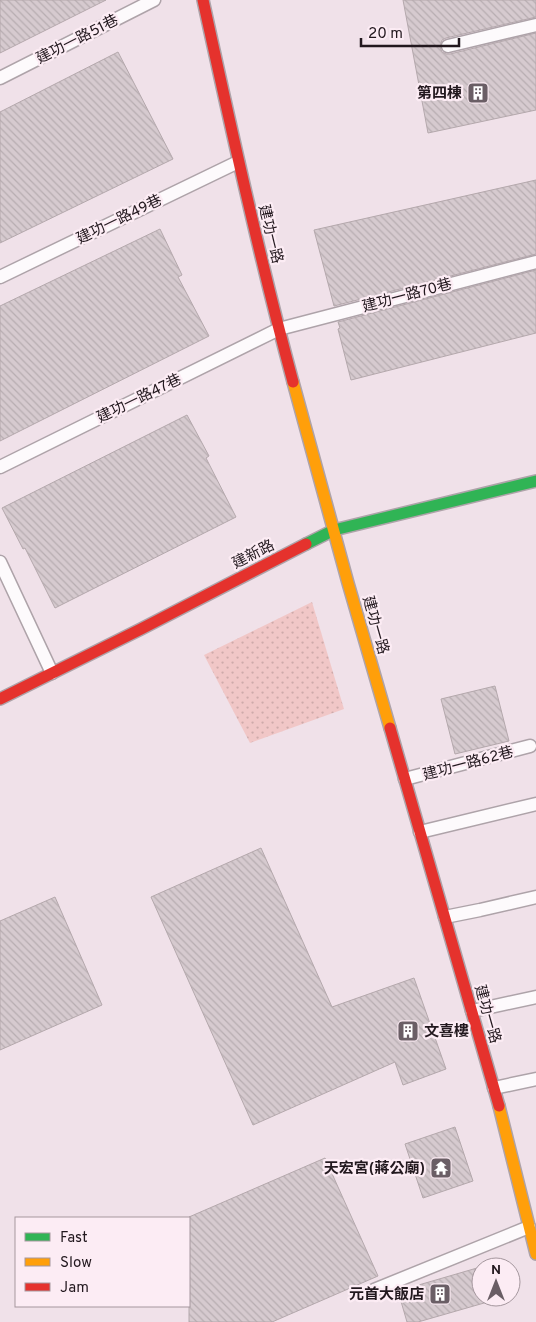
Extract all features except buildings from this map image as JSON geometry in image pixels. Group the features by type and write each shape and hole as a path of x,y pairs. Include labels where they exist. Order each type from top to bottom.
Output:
{"street":[{"name":"建功一路","path":"203,0 238,162 279,329 334,530 494,1088 536,1254"},
{"name":"建新路","path":"0,699 334,530 536,481"}],"lane":[{"name":"建功一路51巷","path":"0,78 154,0"},
{"path":"448,46 536,25"},
{"name":"建功一路49巷","path":"0,277 238,162"},
{"name":"建功一路70巷","path":"279,329 536,262"},
{"name":"建功一路47巷","path":"0,467 279,329"},
{"path":"0,562 52,674"},
{"name":"建功一路62巷","path":"405,779 530,746"},
{"path":"420,832 536,804"},
{"path":"445,917 536,897"},
{"path":"472,1011 536,997"},
{"path":"494,1088 536,1079"},
{"path":"374,1290 529,1227"}],"shaded area":[{"path":"312,602 344,709 250,743 204,655"}],"traffic: fast":[{"path":"306,544 334,530 536,481"}],"traffic: slow":[{"path":"293,382 390,728"},
{"path":"499,1106 536,1254"}],"traffic: jam":[{"path":"203,0 257,240 293,382"},
{"path":"0,699 306,544"},
{"path":"390,728 499,1106"}],"place":[{"name":"第四棟","path":"478,93"},
{"name":"文喜樓","path":"408,1031"},
{"name":"天宏宮(蔣公廟)","path":"441,1168"},
{"name":"元首大飯店","path":"440,1294"}]}
